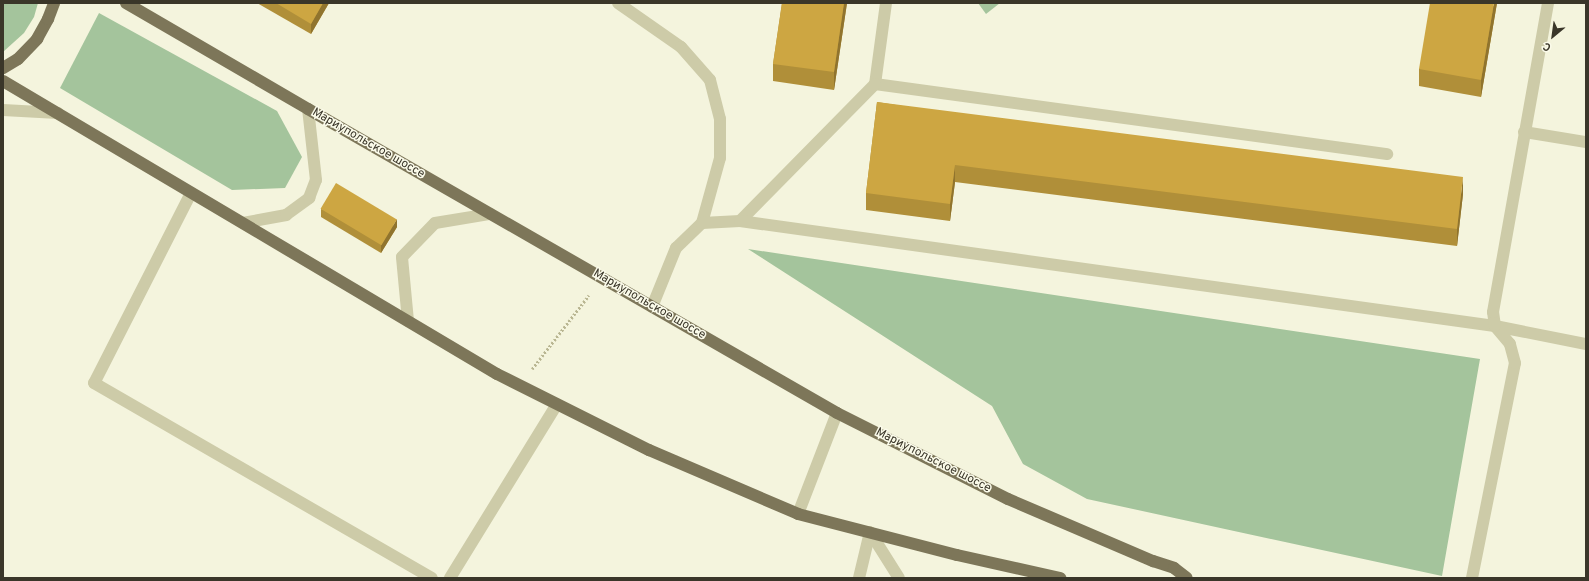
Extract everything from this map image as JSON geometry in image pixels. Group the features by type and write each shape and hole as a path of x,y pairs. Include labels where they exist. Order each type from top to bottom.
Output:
{"main road":[{"path":"3,68 18,59 37,39 48,19 54,3"},
{"name":"Мариупольское шоссе","path":"126,3 490,214 838,413 1008,499 1154,561 1174,568 1187,578"},
{"path":"3,81 408,321 520,385 649,450 798,514 957,555 1060,578"}],"street":[{"path":"618,3 681,47 710,80 720,119 720,158 702,223 676,248 652,307"},
{"path":"740,221 875,84 886,3"},
{"path":"1472,578 1515,363 1510,344 1495,326 1493,312 1548,3"},
{"path":"875,84 1387,154"},
{"path":"243,223 286,215 309,198 316,180 308,109"},
{"path":"3,110 58,113"},
{"path":"1524,132 1586,142"},
{"path":"191,193 94,383 432,578"},
{"path":"408,321 402,257 435,223 490,214"},
{"path":"702,223 740,221 1495,326 1586,344"},
{"path":"450,578 557,404"},
{"path":"798,514 838,413"},
{"path":"859,578 870,532"},
{"path":"870,532 899,578"}],"path":[{"path":"520,385 602,278"}],"green space":[{"path":"3,3 38,3 34,17 24,33 3,52"},
{"path":"978,3 1000,3 986,14"},
{"path":"99,13 277,111 302,157 285,188 232,190 60,88"},
{"path":"748,249 1480,359 1442,576 1087,499 1023,464 992,406"}],"building":[{"path":"276,3 323,3 311,24"},
{"path":"782,3 844,3 834,72 773,64"},
{"path":"1430,3 1494,3 1481,80 1419,69"},
{"path":"877,102 1463,177 1457,229 955,165 950,204 866,193"},
{"path":"336,183 397,220 381,245 321,209"}]}
